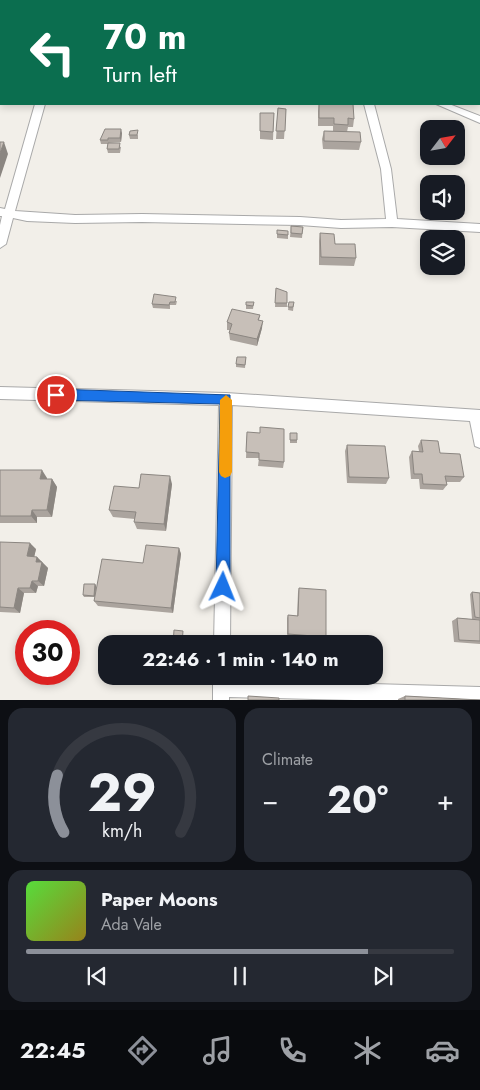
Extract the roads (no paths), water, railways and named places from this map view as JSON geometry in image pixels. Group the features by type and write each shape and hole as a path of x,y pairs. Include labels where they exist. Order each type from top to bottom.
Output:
{"street":[{"path":"0,244 5,212 40,105"},
{"path":"369,105 386,169 392,223"},
{"path":"443,105 480,120"},
{"path":"5,212 27,217 75,219 142,218 300,221 341,224 392,223 480,228"},
{"path":"0,393 226,399 478,416 480,442"},
{"path":"222,635 226,399"},
{"path":"221,688 480,695"}]}
